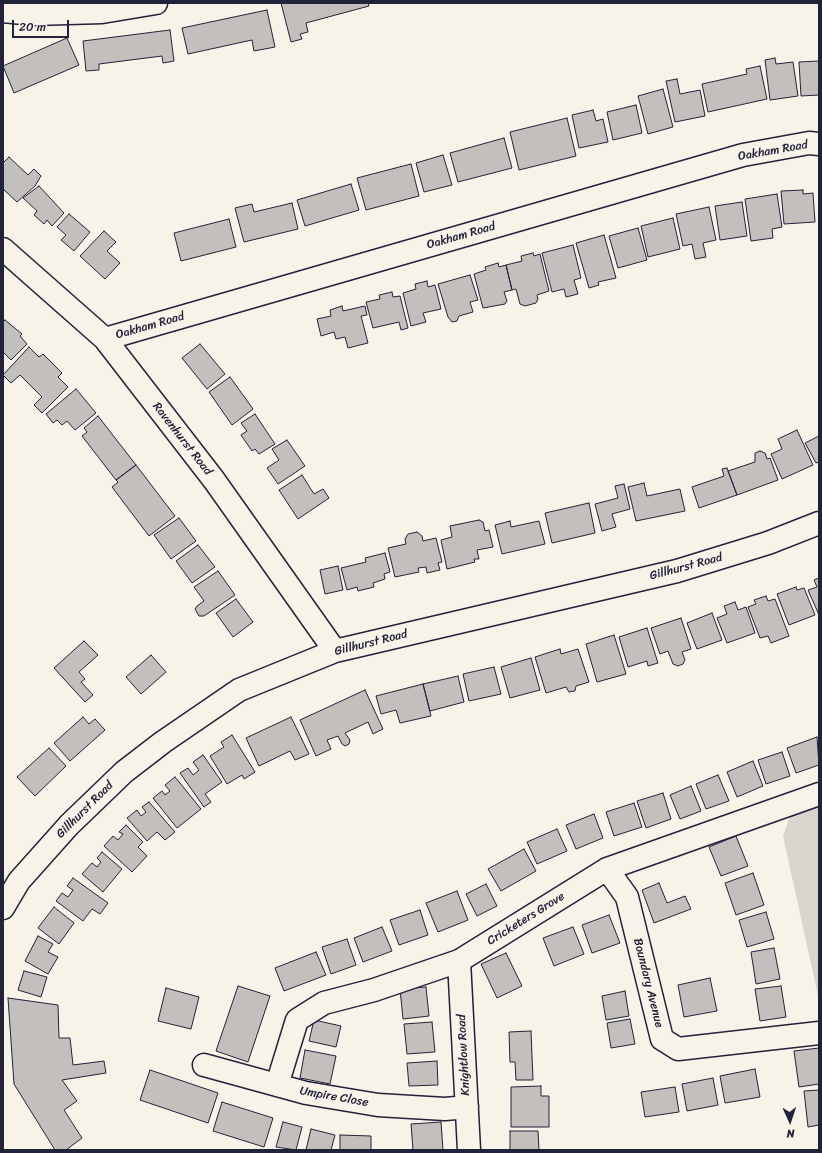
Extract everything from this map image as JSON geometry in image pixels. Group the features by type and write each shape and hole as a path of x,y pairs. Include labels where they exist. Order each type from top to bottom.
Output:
{"street":[{"path":"3,11 33,14 102,12 156,3"},
{"name":"Oakham Road","path":"105,339 743,155 809,143 819,144"},
{"name":"Ravenhurst Road","path":"3,249 105,339 214,480 335,651"},
{"name":"Gillhurst Road","path":"3,908 19,881 69,825 124,772 163,742 239,690 335,651 677,571 768,543 819,523"},
{"name":"Cricketers Grove","path":"277,1085 297,1020 324,1003 374,990 459,960 608,869 819,794"},
{"name":"Boundary Avenue","path":"608,869 627,897 662,1039 678,1049 819,1034"},
{"name":"Knightlow Road","path":"459,960 469,1150"},
{"name":"Umpire Close","path":"204,1065 306,1094 378,1105 445,1109 467,1107"}],"shaded area":[{"path":"819,802 819,1000 783,836 791,814"}],"building":[{"path":"281,3 368,3 369,6 306,23 308,32 300,34 302,39 291,42"},
{"path":"267,10 275,47 254,51 252,40 188,54 182,28"},
{"path":"170,30 174,61 163,63 162,56 99,64 99,70 86,71 83,41"},
{"path":"67,38 79,65 14,93 3,66"},
{"path":"775,58 776,64 793,62 798,96 770,100 765,60"},
{"path":"819,61 819,95 801,96 799,62"},
{"path":"760,66 767,99 708,112 702,84 747,74 746,69"},
{"path":"677,79 680,94 700,90 705,116 675,122 666,81"},
{"path":"663,89 673,127 648,134 638,96"},
{"path":"636,105 642,133 613,140 607,112"},
{"path":"593,110 596,121 603,119 608,142 579,148 572,115"},
{"path":"567,118 576,156 519,170 510,132"},
{"path":"504,138 512,168 458,182 450,153"},
{"path":"443,155 452,185 424,192 416,163"},
{"path":"9,157 28,175 34,169 41,176 35,186 17,202 3,189 3,163"},
{"path":"411,164 419,196 366,210 357,178"},
{"path":"351,184 359,210 305,226 297,200"},
{"path":"39,186 64,213 52,226 47,220 44,224 34,215 37,211 23,198"},
{"path":"803,190 803,194 813,193 815,222 784,224 781,191"},
{"path":"777,194 782,227 772,229 773,238 751,241 745,199"},
{"path":"742,202 747,236 720,240 715,206"},
{"path":"292,203 298,229 244,242 235,208 252,204 254,212"},
{"path":"709,207 716,240 703,243 706,257 695,259 692,244 683,246 676,214"},
{"path":"69,214 90,232 74,251 61,240 66,235 57,227"},
{"path":"673,218 680,249 648,257 641,226"},
{"path":"229,219 236,247 181,261 174,233"},
{"path":"638,228 647,260 618,268 609,236"},
{"path":"104,231 116,242 107,251 120,263 105,279 80,256"},
{"path":"604,235 616,278 598,282 599,285 589,288 576,243"},
{"path":"573,245 581,278 574,280 578,294 566,297 564,289 552,292 542,253"},
{"path":"533,253 534,256 540,254 549,291 537,295 538,299 536,303 525,306 520,304 516,289 512,290 506,265 522,261 521,256"},
{"path":"498,263 499,267 506,265 512,290 504,292 507,301 505,304 483,308 474,274 486,270 485,267"},
{"path":"470,275 478,300 470,302 473,312 459,316 457,321 452,322 448,317 438,284"},
{"path":"427,281 428,287 435,285 441,309 423,313 426,322 411,326 403,293 416,289 415,284"},
{"path":"392,292 393,297 400,296 408,328 401,330 399,322 373,328 366,302 380,299 379,295"},
{"path":"342,306 343,311 365,306 367,315 361,316 368,343 348,348 345,337 336,339 334,332 321,336 317,319 331,316 330,310"},
{"path":"5,320 22,334 20,336 27,344 11,360 3,352 3,322"},
{"path":"200,344 225,374 207,389 182,358"},
{"path":"29,347 39,357 43,354 62,373 58,377 68,387 42,413 34,405 42,397 20,375 11,383 3,375"},
{"path":"230,377 253,409 232,425 209,392"},
{"path":"76,389 96,413 75,430 67,421 62,425 57,420 53,423 46,414"},
{"path":"255,414 275,444 259,454 255,449 252,451 241,435 247,431 241,423"},
{"path":"98,416 136,465 116,480 82,436 87,432 84,428"},
{"path":"797,430 813,465 782,479 771,454 782,449 778,439"},
{"path":"819,436 819,462 816,463 805,443"},
{"path":"287,440 305,466 278,484 267,468 279,460 272,449"},
{"path":"760,451 765,453 767,459 770,458 778,480 737,495 728,471 755,462 755,453"},
{"path":"136,465 175,516 149,536 112,487 118,482 116,480"},
{"path":"727,468 737,495 699,508 692,487 724,476 722,469"},
{"path":"302,475 314,494 323,489 329,498 298,519 279,490"},
{"path":"644,483 647,496 680,489 685,511 636,521 628,487"},
{"path":"624,484 630,509 612,514 616,527 602,531 595,504 618,498 615,486"},
{"path":"589,503 595,533 552,543 545,513"},
{"path":"179,518 196,541 171,559 154,535"},
{"path":"479,520 483,522 485,531 489,530 493,547 477,550 479,559 474,559 475,562 447,569 441,540 452,537 450,526"},
{"path":"510,521 511,527 539,521 545,544 502,554 495,525"},
{"path":"417,532 422,536 423,541 436,538 442,562 438,563 440,570 427,573 426,567 418,568 419,572 395,577 388,548 406,544 405,539 408,534"},
{"path":"198,545 215,567 192,583 176,561"},
{"path":"385,553 390,572 384,574 385,579 373,583 374,587 358,591 357,587 347,590 341,568 366,562 365,558"},
{"path":"338,566 343,590 325,594 320,570"},
{"path":"218,571 235,595 204,616 199,616 195,609 204,601 194,587"},
{"path":"819,578 819,615 808,590 817,587 814,580"},
{"path":"796,587 797,590 804,588 815,615 789,625 777,594"},
{"path":"766,596 768,601 775,599 789,636 771,643 768,636 760,638 748,607 756,604 754,600"},
{"path":"236,599 253,622 233,637 216,613"},
{"path":"735,602 738,610 746,607 755,633 727,643 717,618 727,614 724,606"},
{"path":"712,613 722,640 697,649 687,623"},
{"path":"681,618 691,649 682,652 685,660 683,664 678,666 673,664 668,651 660,654 651,628"},
{"path":"647,628 658,663 648,666 647,661 628,667 619,637"},
{"path":"614,635 626,674 597,682 586,644"},
{"path":"84,641 98,655 79,672 85,679 81,682 93,695 85,702 54,668"},
{"path":"560,649 561,654 578,649 589,682 576,686 575,691 569,692 566,687 546,693 535,657"},
{"path":"151,655 166,672 141,694 126,677"},
{"path":"531,658 540,690 510,698 501,667"},
{"path":"494,667 501,694 469,701 463,674"},
{"path":"458,676 464,702 430,711 423,684"},
{"path":"423,684 431,716 400,723 396,710 381,714 376,696"},
{"path":"365,690 383,729 373,734 368,722 345,733 350,740 349,744 345,746 342,744 338,736 327,740 331,749 316,756 300,720"},
{"path":"83,717 89,724 95,719 105,730 70,761 54,743"},
{"path":"291,717 309,754 295,760 290,751 259,766 246,738"},
{"path":"232,735 255,772 244,779 242,775 227,784 210,756 224,747 221,742"},
{"path":"817,737 819,765 796,773 787,748"},
{"path":"49,748 66,766 35,796 17,777"},
{"path":"782,752 790,776 766,784 758,760"},
{"path":"203,755 222,782 205,794 211,802 204,807 180,773 188,768 193,775 199,770 193,762"},
{"path":"753,761 763,786 737,797 727,772"},
{"path":"718,775 729,801 706,809 696,784"},
{"path":"175,777 201,809 177,828 153,798 162,791 165,795 170,791 165,785"},
{"path":"691,786 701,811 680,819 670,795"},
{"path":"663,793 671,819 646,828 637,801"},
{"path":"149,802 175,832 165,840 157,832 147,841 127,818 137,810 141,816 146,812 142,807"},
{"path":"634,803 642,827 614,836 606,812"},
{"path":"594,814 603,838 576,849 566,825"},
{"path":"126,825 143,842 138,847 147,856 132,872 104,846 113,836 118,840 123,834 119,832"},
{"path":"557,829 567,851 537,864 527,842"},
{"path":"736,836 748,866 721,876 709,847"},
{"path":"524,849 536,871 501,891 488,869"},
{"path":"102,852 122,869 103,892 82,874 92,863 97,867 101,862 97,858"},
{"path":"753,873 764,905 736,915 725,883"},
{"path":"73,878 108,903 100,914 92,909 83,921 56,901 62,893 68,897 73,890 67,886"},
{"path":"659,883 667,903 685,896 691,909 654,923 642,890"},
{"path":"486,884 497,906 477,916 466,894"},
{"path":"457,891 468,920 438,932 426,903"},
{"path":"54,907 74,923 59,944 38,928"},
{"path":"420,910 428,935 399,945 390,920"},
{"path":"766,912 774,939 747,947 739,920"},
{"path":"609,915 620,943 592,953 582,925"},
{"path":"382,927 392,951 363,962 354,938"},
{"path":"573,927 584,954 554,966 543,938"},
{"path":"38,936 53,944 48,952 58,957 48,974 25,961"},
{"path":"347,939 356,965 331,974 322,947"},
{"path":"774,948 780,979 756,984 751,952"},
{"path":"316,952 326,975 284,991 275,968"},
{"path":"506,953 522,986 497,998 481,964"},
{"path":"24,971 47,977 41,997 18,990"},
{"path":"710,978 717,1011 684,1017 678,985"},
{"path":"238,986 270,996 248,1062 216,1051"},
{"path":"781,986 786,1017 760,1021 755,989"},
{"path":"426,987 429,1016 403,1019 400,989"},
{"path":"166,988 199,997 191,1029 158,1021"},
{"path":"625,991 629,1016 606,1020 602,996"},
{"path":"8,998 58,1005 59,1038 70,1038 73,1065 104,1061 106,1073 62,1080 77,1101 64,1110 82,1138 66,1150 55,1150 14,1084"},
{"path":"630,1019 635,1044 611,1048 607,1023"},
{"path":"314,1020 341,1026 336,1047 309,1041"},
{"path":"432,1022 435,1052 407,1054 404,1024"},
{"path":"531,1031 533,1080 516,1080 515,1062 510,1062 509,1032"},
{"path":"819,1048 819,1084 799,1087 794,1051"},
{"path":"305,1050 336,1056 330,1084 300,1078"},
{"path":"437,1061 438,1085 409,1086 407,1063"},
{"path":"755,1069 760,1097 725,1103 720,1076"},
{"path":"150,1070 218,1093 208,1123 140,1100"},
{"path":"713,1078 718,1105 687,1111 682,1084"},
{"path":"541,1086 541,1096 549,1096 549,1127 511,1127 511,1087"},
{"path":"675,1087 679,1112 645,1117 641,1092"},
{"path":"819,1090 819,1125 808,1127 804,1091"},
{"path":"222,1102 273,1118 264,1147 213,1131"},
{"path":"283,1122 302,1127 296,1150 276,1147"},
{"path":"441,1122 443,1150 413,1150 411,1124"},
{"path":"311,1129 335,1135 331,1150 306,1150"},
{"path":"510,1131 538,1131 539,1150 510,1150"},
{"path":"340,1135 371,1136 371,1150 340,1150"}]}
